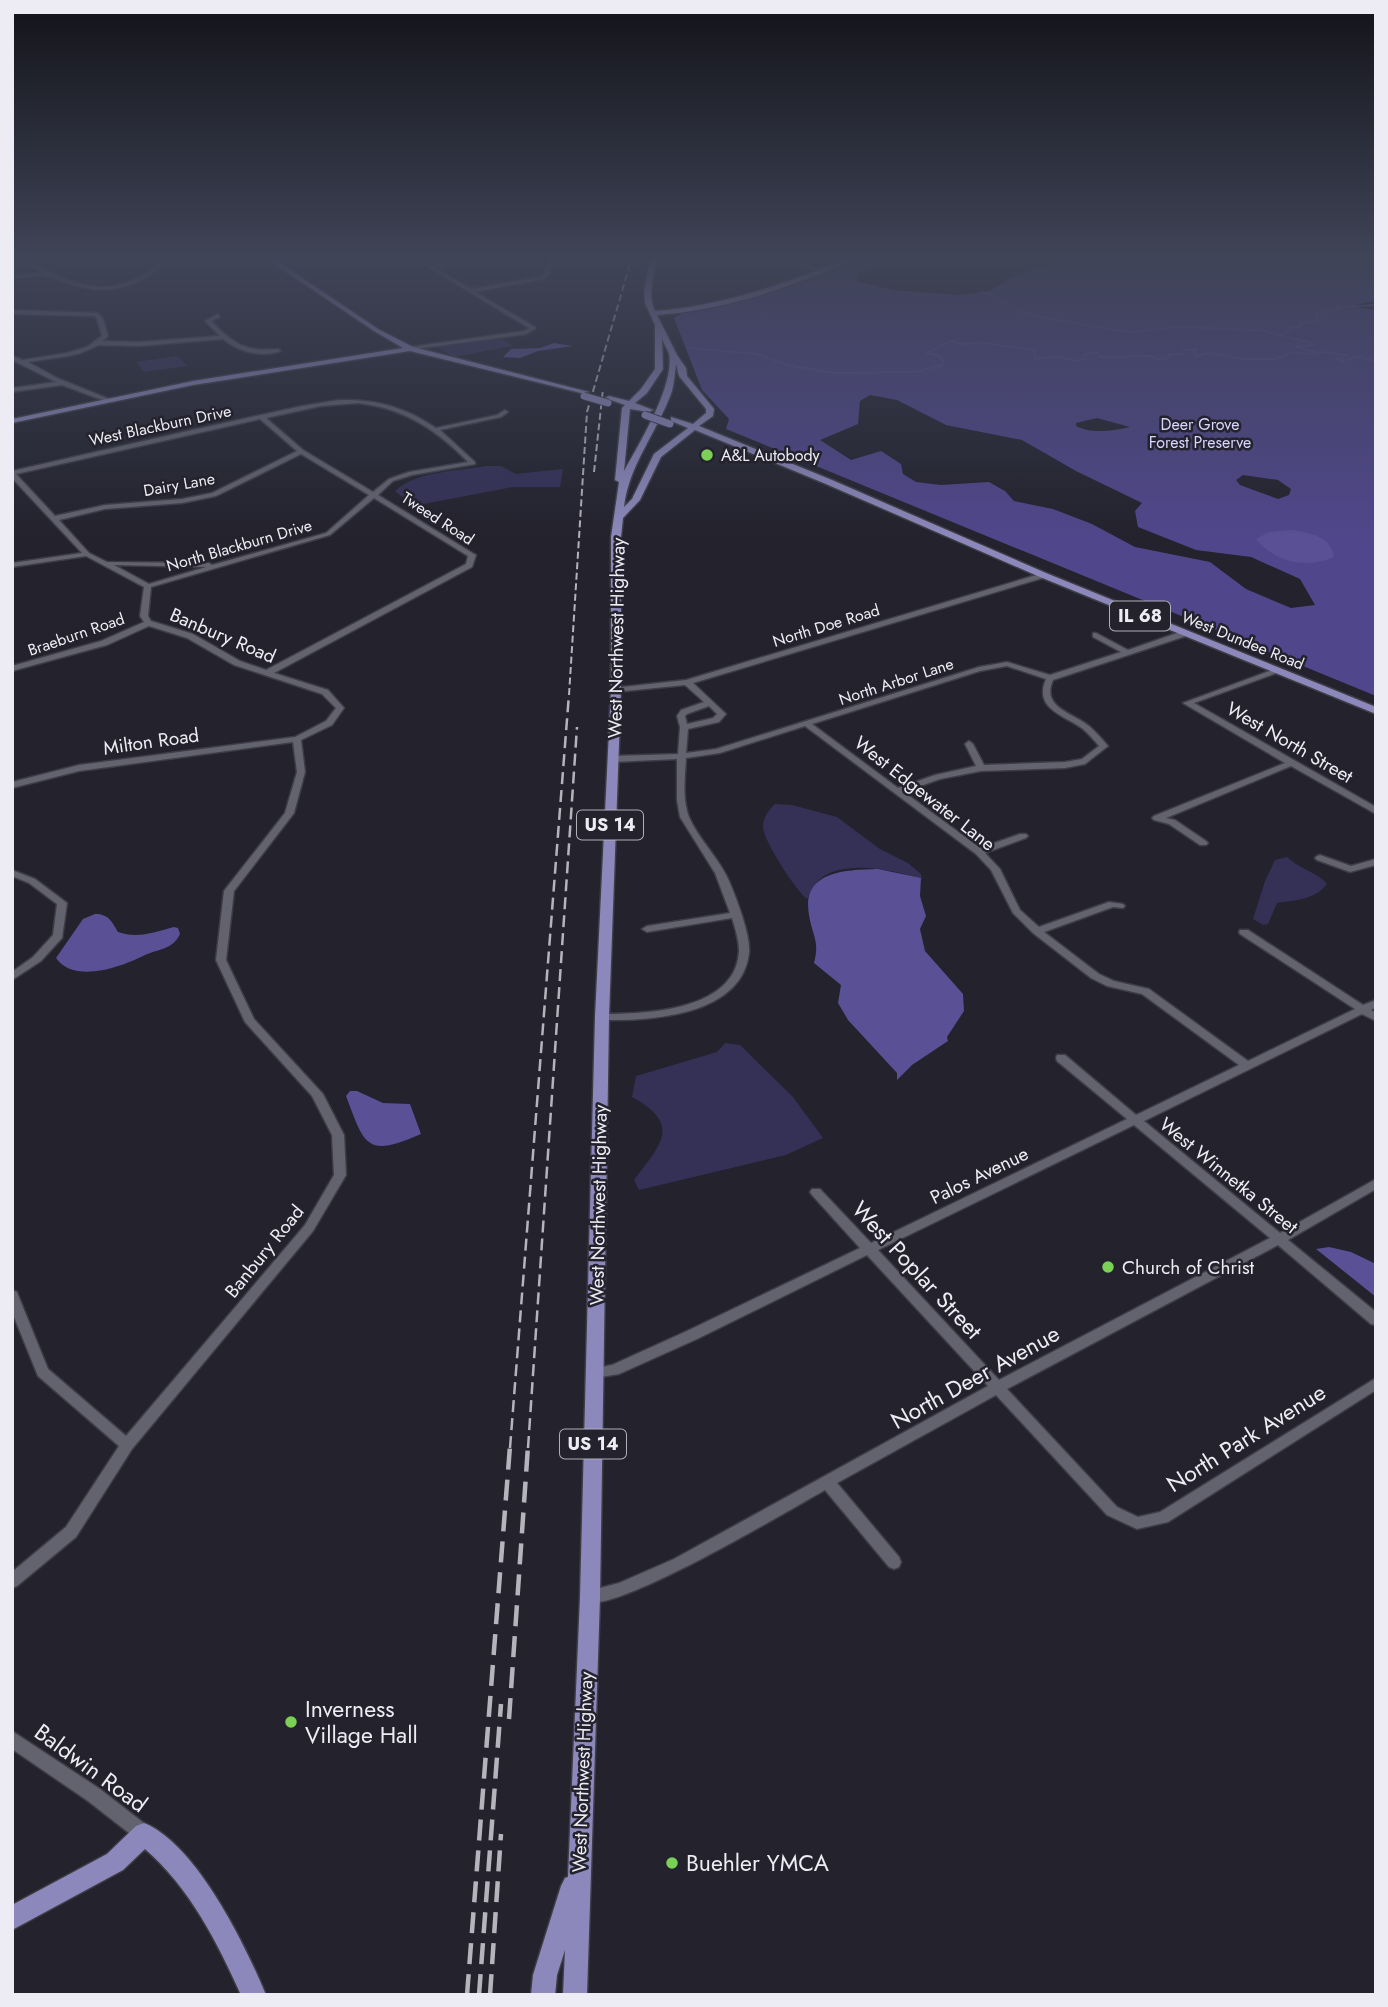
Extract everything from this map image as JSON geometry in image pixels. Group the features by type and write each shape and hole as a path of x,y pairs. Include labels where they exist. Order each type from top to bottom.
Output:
{"main road":[{"path":"12,421 107,400 259,372 399,351"},
{"name":"IL 68","path":"416,351 628,406"},
{"path":"622,487 618,476 628,406 657,375 660,364 659,351"},
{"name":"US 14","path":"671,351 673,355"},
{"path":"619,517 636,500 657,456 710,414 710,409 683,376 682,368 673,355"},
{"name":"West Northwest Highway","path":"575,1995 590,1597 602,1017 615,690 616,537 622,487 670,388 673,355"},
{"path":"608,400 631,397 644,391"},
{"name":"West Dundee Road","path":"628,406 693,429 1183,634 1376,711"},
{"name":"West Dundee Road","path":"693,429 707,439 858,501 905,517"},
{"path":"670,444 687,439 707,439"},
{"path":"12,1919 115,1862 144,1834 165,1849 207,1902 254,1995"},
{"path":"543,1995 545,1975 578,1871"}],"street":[{"path":"12,358 24,361 75,351"},
{"path":"250,351 261,353 278,351"},
{"path":"24,361 32,369 107,400"},
{"path":"12,390 62,383"},
{"name":"West Blackburn Drive","path":"12,473 144,440 326,403 370,403 395,408 433,430"},
{"path":"433,430 499,416 505,412"},
{"name":"Tweed Road","path":"261,418 301,451 472,555 469,565 267,673"},
{"name":"North Blackburn Drive","path":"148,586 218,565 268,554 328,534 391,480 411,473 473,464 433,430"},
{"name":"Dairy Lane","path":"53,519 104,507 182,501 214,495 301,451"},
{"path":"12,473 87,554 148,586"},
{"path":"12,565 87,554"},
{"path":"103,563 218,565"},
{"name":"North Doe Road","path":"615,690 687,682 1043,575"},
{"name":"Banbury Road","path":"12,1581 71,1532 127,1446 309,1227 340,1175 338,1135 317,1094 249,1020 220,960 229,891 289,813 301,772 297,739 329,723 340,708 325,692 237,663 190,636 149,623 144,616 148,586"},
{"name":"Braeburn Road","path":"12,669 97,645 149,623"},
{"path":"898,791 938,777 981,768 1065,765 1085,761 1104,747 1087,727 1051,704 1044,696 1044,688 1050,678 1183,634"},
{"path":"1096,635 1126,652"},
{"name":"North Arbor Lane","path":"613,759 682,756 717,751 1007,664 1050,678"},
{"name":"West North Street","path":"1278,671 1187,703 1376,811"},
{"path":"684,727 716,720 722,714 687,682"},
{"path":"602,1017 666,1013 703,1003 720,993 741,967 744,951 719,873 684,816 684,727 681,716 684,712 710,703"},
{"name":"West Edgewater Lane","path":"807,724 979,852 995,869 1016,911 1094,976 1111,984 1145,991 1247,1065"},
{"name":"Milton Road","path":"12,785 79,768 297,739"},
{"path":"969,744 981,768"},
{"path":"1203,843 1172,822 1157,818 1292,763"},
{"path":"979,852 1023,836"},
{"path":"1320,858 1350,869 1376,862"},
{"path":"12,873 32,881 62,903 58,936 37,959 12,977"},
{"path":"1037,931 1112,904 1119,906"},
{"path":"647,929 734,915"},
{"path":"1244,932 1376,1018"},
{"name":"Palos Avenue","path":"594,1373 614,1370 692,1335 1376,1003"},
{"name":"West Winnetka Street","path":"1061,1058 1376,1320"},
{"name":"North Deer Avenue","path":"590,1597 621,1589 679,1564 998,1387 1279,1239 1376,1183"},
{"name":"West Poplar Street","path":"816,1192 1112,1511 1137,1523"},
{"path":"12,1295 43,1372 127,1446"},
{"name":"North Park Avenue","path":"1137,1523 1163,1518 1376,1383"},
{"path":"828,1482 894,1562"},
{"name":"Baldwin Road","path":"12,1739 94,1795 144,1834"}],"shaded area":[{"path":"443,351 488,351 454,357"},
{"path":"509,351 540,351 520,358 503,357"},
{"path":"178,356 187,366 144,372 136,362"},
{"path":"486,466 501,466 516,474 563,469 560,487 512,487 413,506 395,491 414,479"},
{"path":"1290,530 1318,536 1329,544 1334,557 1313,563 1292,562 1272,554 1256,539 1269,532"},
{"path":"775,804 792,805 837,817 880,849 908,863 921,874 922,879 869,868 842,869 819,880 807,899 781,865 765,834 765,817"},
{"path":"1287,857 1327,884 1311,896 1277,903 1268,924 1263,925 1253,919 1265,881 1275,860"},
{"path":"878,869 921,878 920,896 926,916 920,929 925,951 963,994 964,1011 947,1037 948,1041 912,1065 897,1080 897,1073 848,1020 838,1003 841,985 814,963 816,943 809,915 808,900 819,881 840,872"},
{"path":"95,914 107,917 118,932 125,934 146,934 174,927 178,928 180,934 169,946 123,965 86,972 64,966 56,958 83,919"},
{"path":"725,1043 740,1045 793,1097 823,1138 786,1155 639,1190 634,1180 658,1146 662,1126 648,1107 632,1097 636,1076 717,1052"},
{"path":"350,1091 357,1091 383,1103 410,1104 421,1134 389,1145 378,1146 370,1143 352,1113 346,1096"},
{"path":"1329,1247 1351,1252 1376,1264 1376,1297 1316,1249"}],"green space":[{"name":"Deer Grove Forest Preserve","path":"687,351 1376,351 1376,696 726,429 729,419 702,390","holes":["870,395 897,400 946,425 1022,440 1076,471 1142,503 1135,511 1138,527 1196,550 1251,557 1300,579 1315,605 1291,608 1246,589 1210,562 1135,547 1092,524 1053,509 1014,501 1005,491 989,482 941,485 916,482 903,474 901,464 881,451 851,460 820,440 858,424 860,401","1097,418 1130,427 1095,431 1082,429 1076,426 1076,423","1243,475 1278,480 1291,489 1289,495 1278,499 1240,485 1236,480"]}],"waterway":[{"path":"719,351 757,354 787,365 834,373 915,372 942,365 944,362 938,355 926,353 931,351"},
{"path":"1033,351 1036,359 1056,356 1078,361 1086,358 1083,355 1097,352 1100,357 1150,356 1158,360 1171,357 1168,354 1182,354 1184,351"},
{"path":"1195,351 1196,356 1210,353 1244,359 1275,359 1293,352 1318,355 1307,351"},
{"path":"1310,351 1346,355 1336,359 1343,361 1358,356 1376,362"}],"railway":[{"path":"569,695 587,412 605,351"},
{"path":"594,472 603,389"},
{"path":"510,1448 569,694"},
{"path":"528,1448 577,727"},
{"path":"467,1995 510,1446"},
{"path":"509,1719 528,1446"},
{"path":"479,1995 501,1704"},
{"path":"490,1995 501,1834"}],"place":[{"name":"A&L Autobody","path":"707,455"},
{"name":"Church of Christ","path":"1108,1267"},
{"name":"Inverness Village Hall","path":"291,1722"},
{"name":"Buehler YMCA","path":"672,1863"}]}
